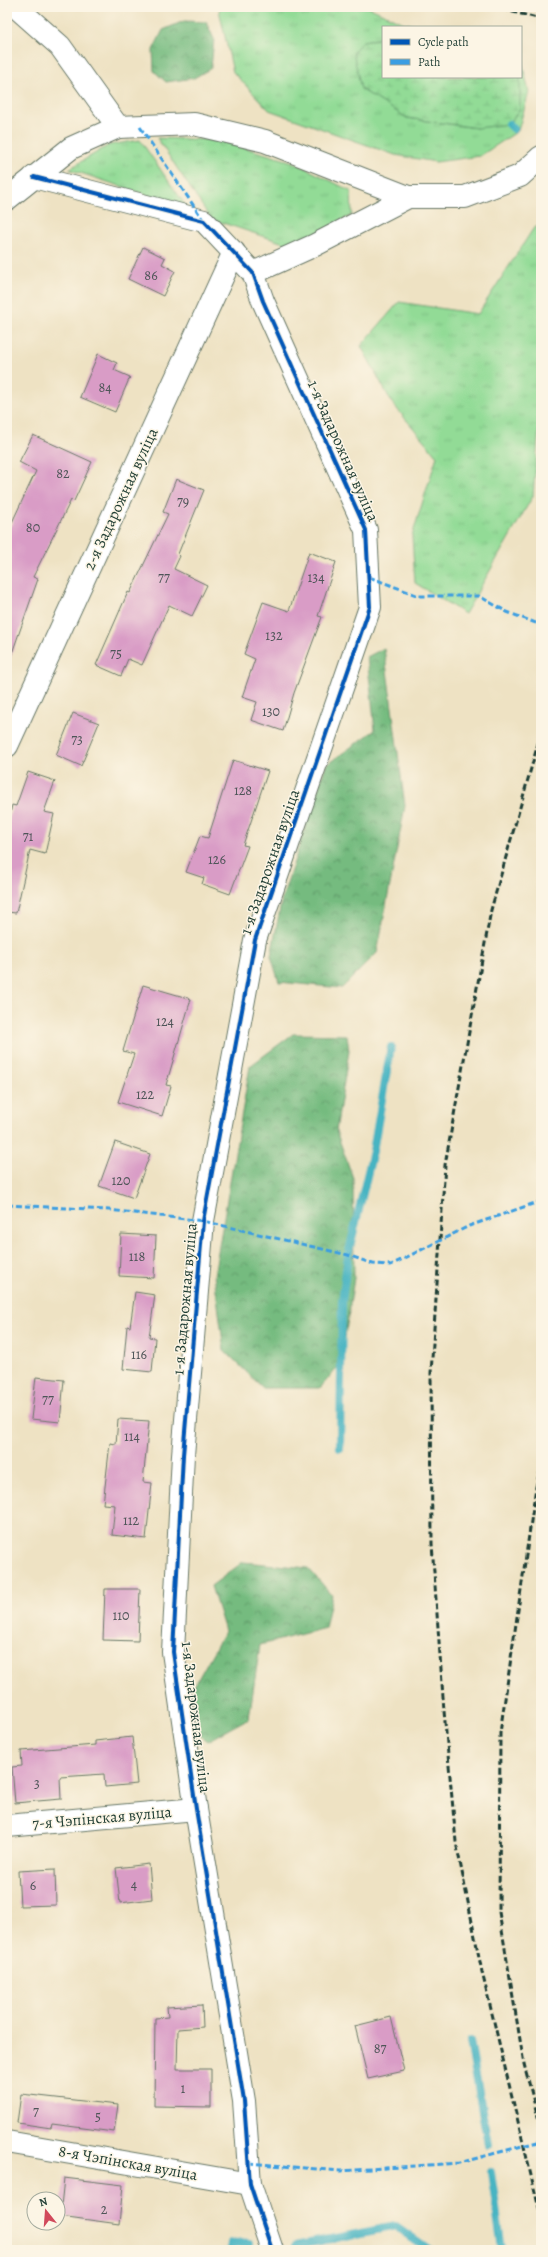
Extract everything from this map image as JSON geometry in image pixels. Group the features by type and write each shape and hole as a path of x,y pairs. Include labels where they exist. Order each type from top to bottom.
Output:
{"street":[{"path":"16,7 60,46 118,127"},
{"path":"7,199 70,148 118,127 194,124 265,141 408,197 465,197 520,176 541,157"},
{"name":"1-я Задарожная вуліца","path":"34,177 204,221 234,252 253,273 263,301 366,530 370,607 255,940 203,1221 183,1456 173,1652 196,1809 244,2101 250,2184 272,2250"},
{"path":"253,273 315,245 408,197"},
{"name":"2-я Задарожная вуліца","path":"7,746 234,252"},
{"name":"7-я Чэпінская вуліца","path":"7,1826 196,1809"},
{"name":"8-я Чэпінская вуліца","path":"7,2142 250,2184"}],"green space":[{"path":"222,7 368,7 401,22 418,26 382,26 382,38 363,41 361,89 407,118 477,128 520,78 522,78 522,62 529,92 518,131 480,156 436,162 395,155 269,110 233,72 219,10"},
{"path":"184,21 206,22 214,39 211,68 194,78 166,82 154,71 153,50 163,30"},
{"path":"382,38 382,78 520,78 520,109 509,124 477,128 407,118 361,89 353,52 363,41"},
{"path":"157,138 218,140 293,162 351,191 352,215 293,246 211,219"},
{"path":"140,140 188,209 69,169 109,145"},
{"path":"541,224 541,405 533,496 465,614 415,583 412,536 437,456 392,403 361,346 399,302 478,314 533,229"},
{"path":"384,648 405,806 377,953 342,988 279,982 271,956 282,898 326,765 375,730 367,657"},
{"path":"293,1034 347,1035 349,1051 336,1131 353,1178 354,1278 341,1364 320,1388 263,1388 224,1350 214,1275 250,1066"},
{"path":"243,1562 308,1568 332,1595 325,1628 260,1645 249,1718 207,1741 195,1732 193,1688 225,1631 211,1586"}],"building":[{"path":"143,247 165,258 162,264 175,271 163,296 128,279"},
{"path":"98,354 117,363 114,370 130,377 115,412 80,397"},
{"path":"33,435 92,462 74,501 71,500 33,577 38,579 10,659 7,659 7,533 36,471 19,462"},
{"path":"176,479 204,490 178,554 180,556 174,569 207,585 192,616 169,605 142,665 128,659 121,676 96,665 128,592 130,593 168,514 163,512"},
{"path":"309,552 336,562 318,616 322,617 294,693 283,731 251,720 257,702 242,697 255,659 244,654 263,602 289,611"},
{"path":"73,713 99,723 81,766 56,755"},
{"path":"233,760 268,771 243,845 248,846 230,894 202,884 204,878 186,872 200,836 208,838"},
{"path":"28,772 55,781 44,812 54,814 45,854 30,850 16,913 7,912 7,828 12,805 16,806"},
{"path":"143,985 191,999 166,1085 171,1086 162,1116 118,1102 134,1054 123,1051"},
{"path":"115,1142 150,1154 134,1198 99,1186"},
{"path":"121,1234 156,1236 154,1278 119,1276"},
{"path":"135,1292 155,1295 149,1337 155,1338 152,1372 123,1369 127,1326 130,1327"},
{"path":"36,1377 64,1380 60,1422 31,1419"},
{"path":"118,1419 149,1421 143,1482 152,1483 146,1539 112,1535 115,1505 103,1504 110,1443 116,1444"},
{"path":"105,1589 140,1589 138,1641 103,1640"},
{"path":"132,1737 137,1784 105,1787 104,1774 60,1777 61,1799 15,1803 12,1767 22,1766 21,1751 95,1745 95,1741"},
{"path":"149,1864 152,1899 120,1903 116,1868"},
{"path":"55,1869 56,1905 20,1906 18,1871"},
{"path":"202,2005 203,2027 178,2029 177,2069 211,2069 211,2107 154,2106 155,2018 168,2017 167,2007"},
{"path":"391,2017 404,2071 368,2079 355,2026"},
{"path":"21,2094 118,2105 114,2132 52,2124 51,2128 17,2123"},
{"path":"64,2178 123,2185 119,2224 66,2217 66,2191 63,2191"}],"waterway":[{"path":"509,124 514,129"},
{"path":"340,1448 342,1302 348,1255 373,1151 391,1047"},
{"path":"470,2041 488,2145"},
{"path":"491,2172 502,2250"},
{"path":"295,2246 396,2226 430,2250"},
{"path":"231,2250 232,2243 249,2244"}],"railway":[{"path":"494,7 541,19"},
{"path":"541,733 491,910 445,1165 431,1373 432,1544 444,1711 456,1842 482,1972 541,2217"},
{"path":"541,1465 536,1487 500,1733 499,1912 524,2064 541,2129"}],"marked path":[{"path":"140,127 204,221"},
{"path":"369,577 419,596 479,596 507,612 541,625"},
{"path":"7,1205 109,1210 203,1221 348,1255 373,1264 391,1265 469,1226 541,1201"},
{"path":"248,2163 340,2171 459,2163 541,2141"}],"cycle path":[{"path":"34,177 204,221 253,273 263,301 366,530 370,607 255,940 203,1221 183,1455 173,1652 196,1809 244,2101 250,2184 272,2250"}]}
